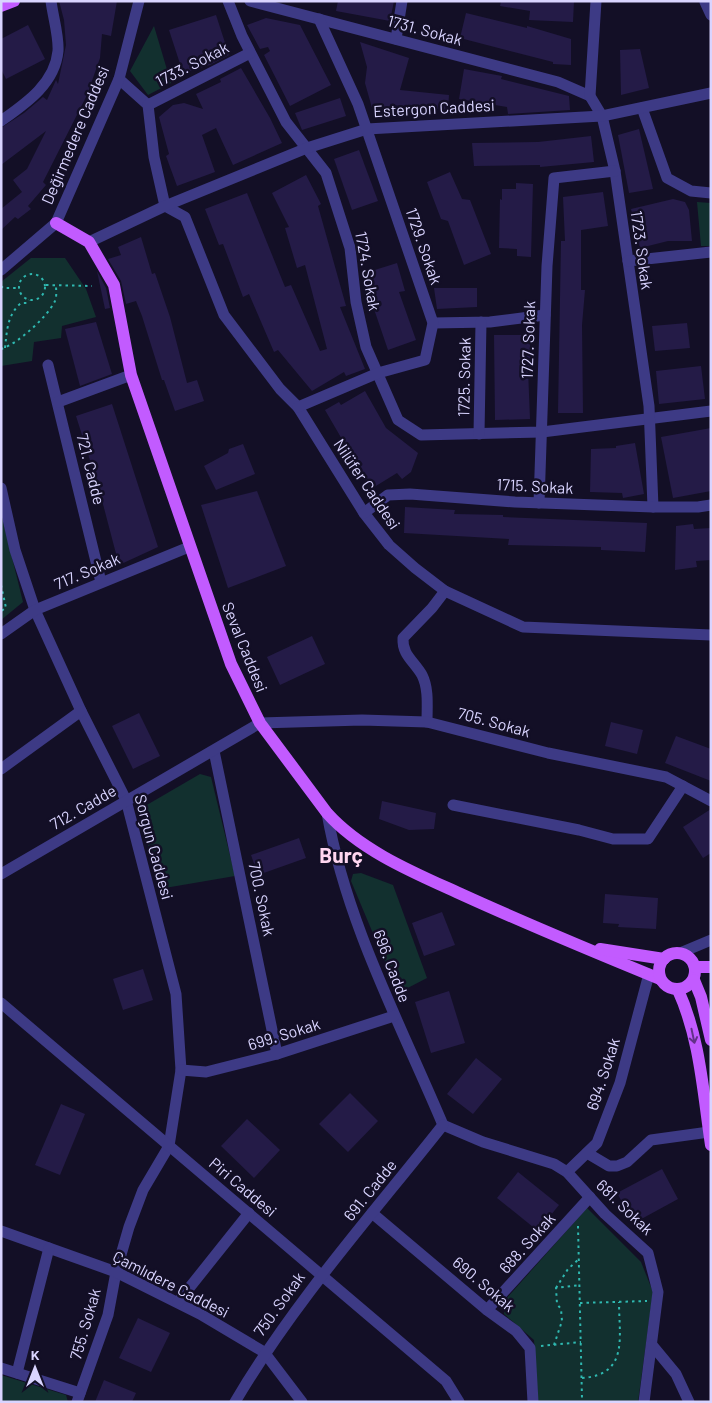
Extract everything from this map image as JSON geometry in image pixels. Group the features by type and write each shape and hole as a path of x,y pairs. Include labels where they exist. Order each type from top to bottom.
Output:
{"main road":[{"path":"1,6 14,1"},
{"name":"Seval Caddesi","path":"56,222 89,242 114,285 132,375 231,664 260,723 327,813 335,822 392,862 578,946 655,976 667,987 678,990"},
{"name":"Seval Caddesi","path":"578,946 664,958 674,953 680,953"},
{"path":"680,953 688,956 695,973 711,1040"},
{"path":"655,976 664,958"},
{"path":"710,1138 694,1036 689,1014 678,990 687,987 695,973 711,967"}],"street":[{"path":"1,121 29,101 50,76 58,51 51,1"},
{"name":"Değirmedere Caddesi","path":"56,222 119,79 139,1"},
{"name":"1724. Sokak","path":"228,1 250,53 286,122 326,173 350,248 356,302 366,346 398,420 421,435 479,434 542,432 711,411"},
{"name":"1731. Sokak","path":"250,1 558,82 590,96"},
{"path":"396,39 402,1"},
{"path":"590,96 596,1"},
{"path":"705,2 711,15"},
{"name":"1729. Sokak","path":"320,19 367,129 433,323"},
{"name":"1733. Sokak","path":"148,105 250,53"},
{"path":"119,79 148,105 154,157 165,206"},
{"name":"Estergon Caddesi","path":"89,242 165,206 307,148 367,129 602,116 711,93"},
{"name":"1723. Sokak","path":"590,96 602,116 614,171 628,261 649,418 653,507"},
{"path":"642,108 667,178 691,191 711,193"},
{"name":"1727. Sokak","path":"539,503 545,316 554,178 614,171"},
{"name":"Nilüfer Caddesi","path":"165,206 185,217 224,315 274,383 298,407 364,513 389,545 445,591 523,627 711,635"},
{"path":"1,270 56,222"},
{"path":"628,261 711,252"},
{"path":"298,407 378,373 425,360 433,323 481,322 545,316"},
{"name":"1725. Sokak","path":"479,434 481,322"},
{"name":"721. Cadde","path":"48,365 101,582"},
{"path":"58,402 132,375"},
{"name":"Sorgun Caddesi","path":"1,488 15,550 35,610 81,711 126,800 176,994 181,1070 169,1146"},
{"name":"1715. Sokak","path":"364,513 388,495 410,494 539,503 653,507 698,507 711,505"},
{"name":"717. Sokak","path":"1,634 35,610 190,547"},
{"path":"427,722 427,692 425,684 422,676 402,649 402,638 432,608 445,591"},
{"path":"2,765 81,711"},
{"name":"705. Sokak","path":"260,723 362,720 427,722 548,753 666,777 711,801"},
{"name":"712. Cadde","path":"1,874 260,723"},
{"name":"700. Sokak","path":"214,751 277,1054"},
{"path":"453,805 580,830 613,839 648,839 683,786"},
{"name":"696. Cadde","path":"327,813 334,851 394,1016 443,1125"},
{"path":"680,953 711,940"},
{"name":"694. Sokak","path":"567,1172 597,1143 620,1083 655,976"},
{"name":"Piri Caddesi","path":"1,1003 446,1380 459,1402"},
{"name":"699. Sokak","path":"181,1070 206,1072 277,1054 394,1016"},
{"name":"681. Sokak","path":"443,1125 483,1142 554,1164 567,1172 648,1253 658,1292 644,1402"},
{"name":"691. Cadde","path":"321,1274 443,1125"},
{"path":"587,1153 609,1166 617,1166 627,1162 651,1140 710,1138"},
{"name":"755. Sokak","path":"79,1398 108,1315 116,1272 143,1190 169,1146"},
{"name":"688. Sokak","path":"487,1310 590,1197"},
{"path":"178,1302 248,1213"},
{"name":"690. Sokak","path":"372,1213 487,1310 516,1331 530,1348"},
{"name":"Çamlıdere Caddesi","path":"1,1231 116,1272 178,1302 264,1352 302,1402"},
{"path":"17,1373 49,1248"},
{"name":"750. Sokak","path":"235,1402 264,1352 321,1274"},
{"path":"652,1345 676,1374 689,1402"},
{"path":"530,1348 534,1402"},
{"path":"1,1368 79,1398"}],"path":[{"path":"31,274 42,278 46,285 41,297 29,299 22,295 19,288 23,277 31,274"},
{"path":"46,285 92,286"},
{"path":"3,349 40,321 50,310 56,298 56,285"},
{"path":"1,286 3,288 19,288"},
{"path":"3,349 12,311 21,304 27,304 29,299"},
{"path":"1,585 6,608 1,611"},
{"path":"578,1211 582,1399"},
{"path":"554,1345 562,1321 561,1309 557,1304 556,1288 568,1269 579,1259"},
{"path":"556,1288 580,1285"},
{"path":"580,1303 656,1300"},
{"path":"582,1378 598,1377 615,1363 619,1355 619,1302"},
{"path":"530,1348 581,1342"}],"green space":[{"path":"154,26 171,83 148,95 130,71"},
{"path":"697,202 711,203 711,246 701,246"},
{"path":"31,258 65,258 86,289 96,317 62,326 61,338 34,342 32,361 1,366 1,282"},
{"path":"1,513 23,602 1,620"},
{"path":"200,774 211,777 235,876 159,889 141,818 145,806"},
{"path":"361,873 393,885 427,978 398,993 351,881 353,874"},
{"path":"587,1208 641,1262 653,1292 638,1402 538,1402 534,1340 504,1314 506,1299"},
{"path":"1,1375 66,1395 68,1402 1,1402"}],"building":[{"path":"59,1 117,1 111,36 102,34 100,58 87,95 43,182 46,185 28,206 31,209 18,219 15,217 1,230 1,209 22,192 13,180 27,169 46,131 1,165 1,128 24,113 43,97 47,100 56,80 58,84 66,45 64,20"},
{"path":"338,1 394,1 390,21 336,11"},
{"path":"501,1 574,1 573,22 529,20 530,11 500,6"},
{"path":"466,13 527,28 527,26 571,39 571,65 553,64 553,62 460,38"},
{"path":"216,15 229,55 210,65 183,73 169,30"},
{"path":"266,18 300,25 331,85 290,106 264,55 270,51 268,47 260,49 247,25"},
{"path":"28,25 45,59 6,79 1,69 1,39"},
{"path":"360,42 409,58 400,90 449,95 448,110 391,105 391,108 372,108 365,83 367,67"},
{"path":"640,49 649,88 621,95 620,50"},
{"path":"241,68 282,143 233,165 216,128 202,135 215,172 177,186 166,156 169,154 159,117 173,105 184,103 203,109 196,94 221,82 220,79"},
{"path":"464,69 502,76 501,79 569,96 570,110 508,114 507,107 459,99"},
{"path":"340,98 346,116 302,130 295,113"},
{"path":"639,129 653,189 629,193 618,135"},
{"path":"591,136 594,162 540,167 540,165 474,166 472,143 538,142"},
{"path":"359,150 378,201 352,210 334,159"},
{"path":"450,172 462,199 470,200 491,254 464,265 448,221 441,219 427,182"},
{"path":"306,175 321,204 318,206 346,306 340,307 365,369 346,376 344,372 312,391 278,350 274,352 249,294 243,297 223,244 219,245 205,209 247,193 285,287 291,285 320,351 327,349 305,265 297,268 285,228 289,227 272,193"},
{"path":"516,183 533,184 531,257 517,256 517,249 499,248 502,189 516,189"},
{"path":"603,192 608,226 581,230 581,290 585,290 582,325 583,413 558,413 561,241 565,241 563,197"},
{"path":"673,199 685,202 689,210 692,241 668,241 640,248 631,209"},
{"path":"141,237 152,274 155,273 170,317 187,383 197,380 204,401 175,411 164,380 162,380 136,301 126,304 121,281 108,259 121,255 118,247"},
{"path":"397,263 405,291 399,292 416,340 388,350 362,274"},
{"path":"97,271 106,288 110,308 105,309"},
{"path":"434,288 477,288 477,307 437,309"},
{"path":"96,322 112,374 80,386 65,329"},
{"path":"687,323 690,348 655,351 652,326"},
{"path":"494,335 530,335 530,369 528,369 530,419 495,420"},
{"path":"701,366 705,399 659,404 656,371"},
{"path":"365,391 386,428 418,453 411,472 402,479 397,473 371,489 325,410 339,402 341,405"},
{"path":"112,404 158,547 119,565 99,489 76,416"},
{"path":"711,428 711,491 673,498 661,437"},
{"path":"635,443 644,494 623,498 622,493 590,492 591,449 616,448 616,446"},
{"path":"243,444 255,474 216,490 204,466 228,453 229,449"},
{"path":"257,491 286,566 228,588 201,505"},
{"path":"405,507 455,510 454,514 647,523 645,552 601,550 601,547 508,545 509,539 404,533"},
{"path":"693,524 694,529 711,528 711,560 696,561 697,567 675,570 676,526"},
{"path":"312,636 325,664 280,685 267,657"},
{"path":"139,713 160,756 133,769 112,726"},
{"path":"611,722 643,730 637,754 605,746"},
{"path":"676,736 711,749 711,781 665,763"},
{"path":"382,801 436,813 434,829 409,830 379,819"},
{"path":"711,809 711,853 703,858 683,827"},
{"path":"299,838 306,858 258,875 251,855"},
{"path":"605,894 658,898 656,929 618,927 619,924 603,923"},
{"path":"442,912 455,945 424,956 412,923"},
{"path":"143,969 153,1000 123,1010 113,979"},
{"path":"449,991 465,1043 431,1053 415,1002"},
{"path":"476,1058 502,1079 473,1114 447,1094"},
{"path":"350,1093 378,1121 348,1152 319,1124"},
{"path":"61,1104 85,1114 60,1175 35,1165"},
{"path":"247,1119 280,1150 254,1178 221,1146"},
{"path":"662,1169 678,1199 634,1223 617,1193"},
{"path":"518,1172 559,1205 538,1231 497,1198"},
{"path":"138,1318 170,1333 151,1372 119,1358"},
{"path":"104,1380 136,1393 132,1402 95,1402"}],"district":[{"name":"Burç","path":"341,856"}]}
